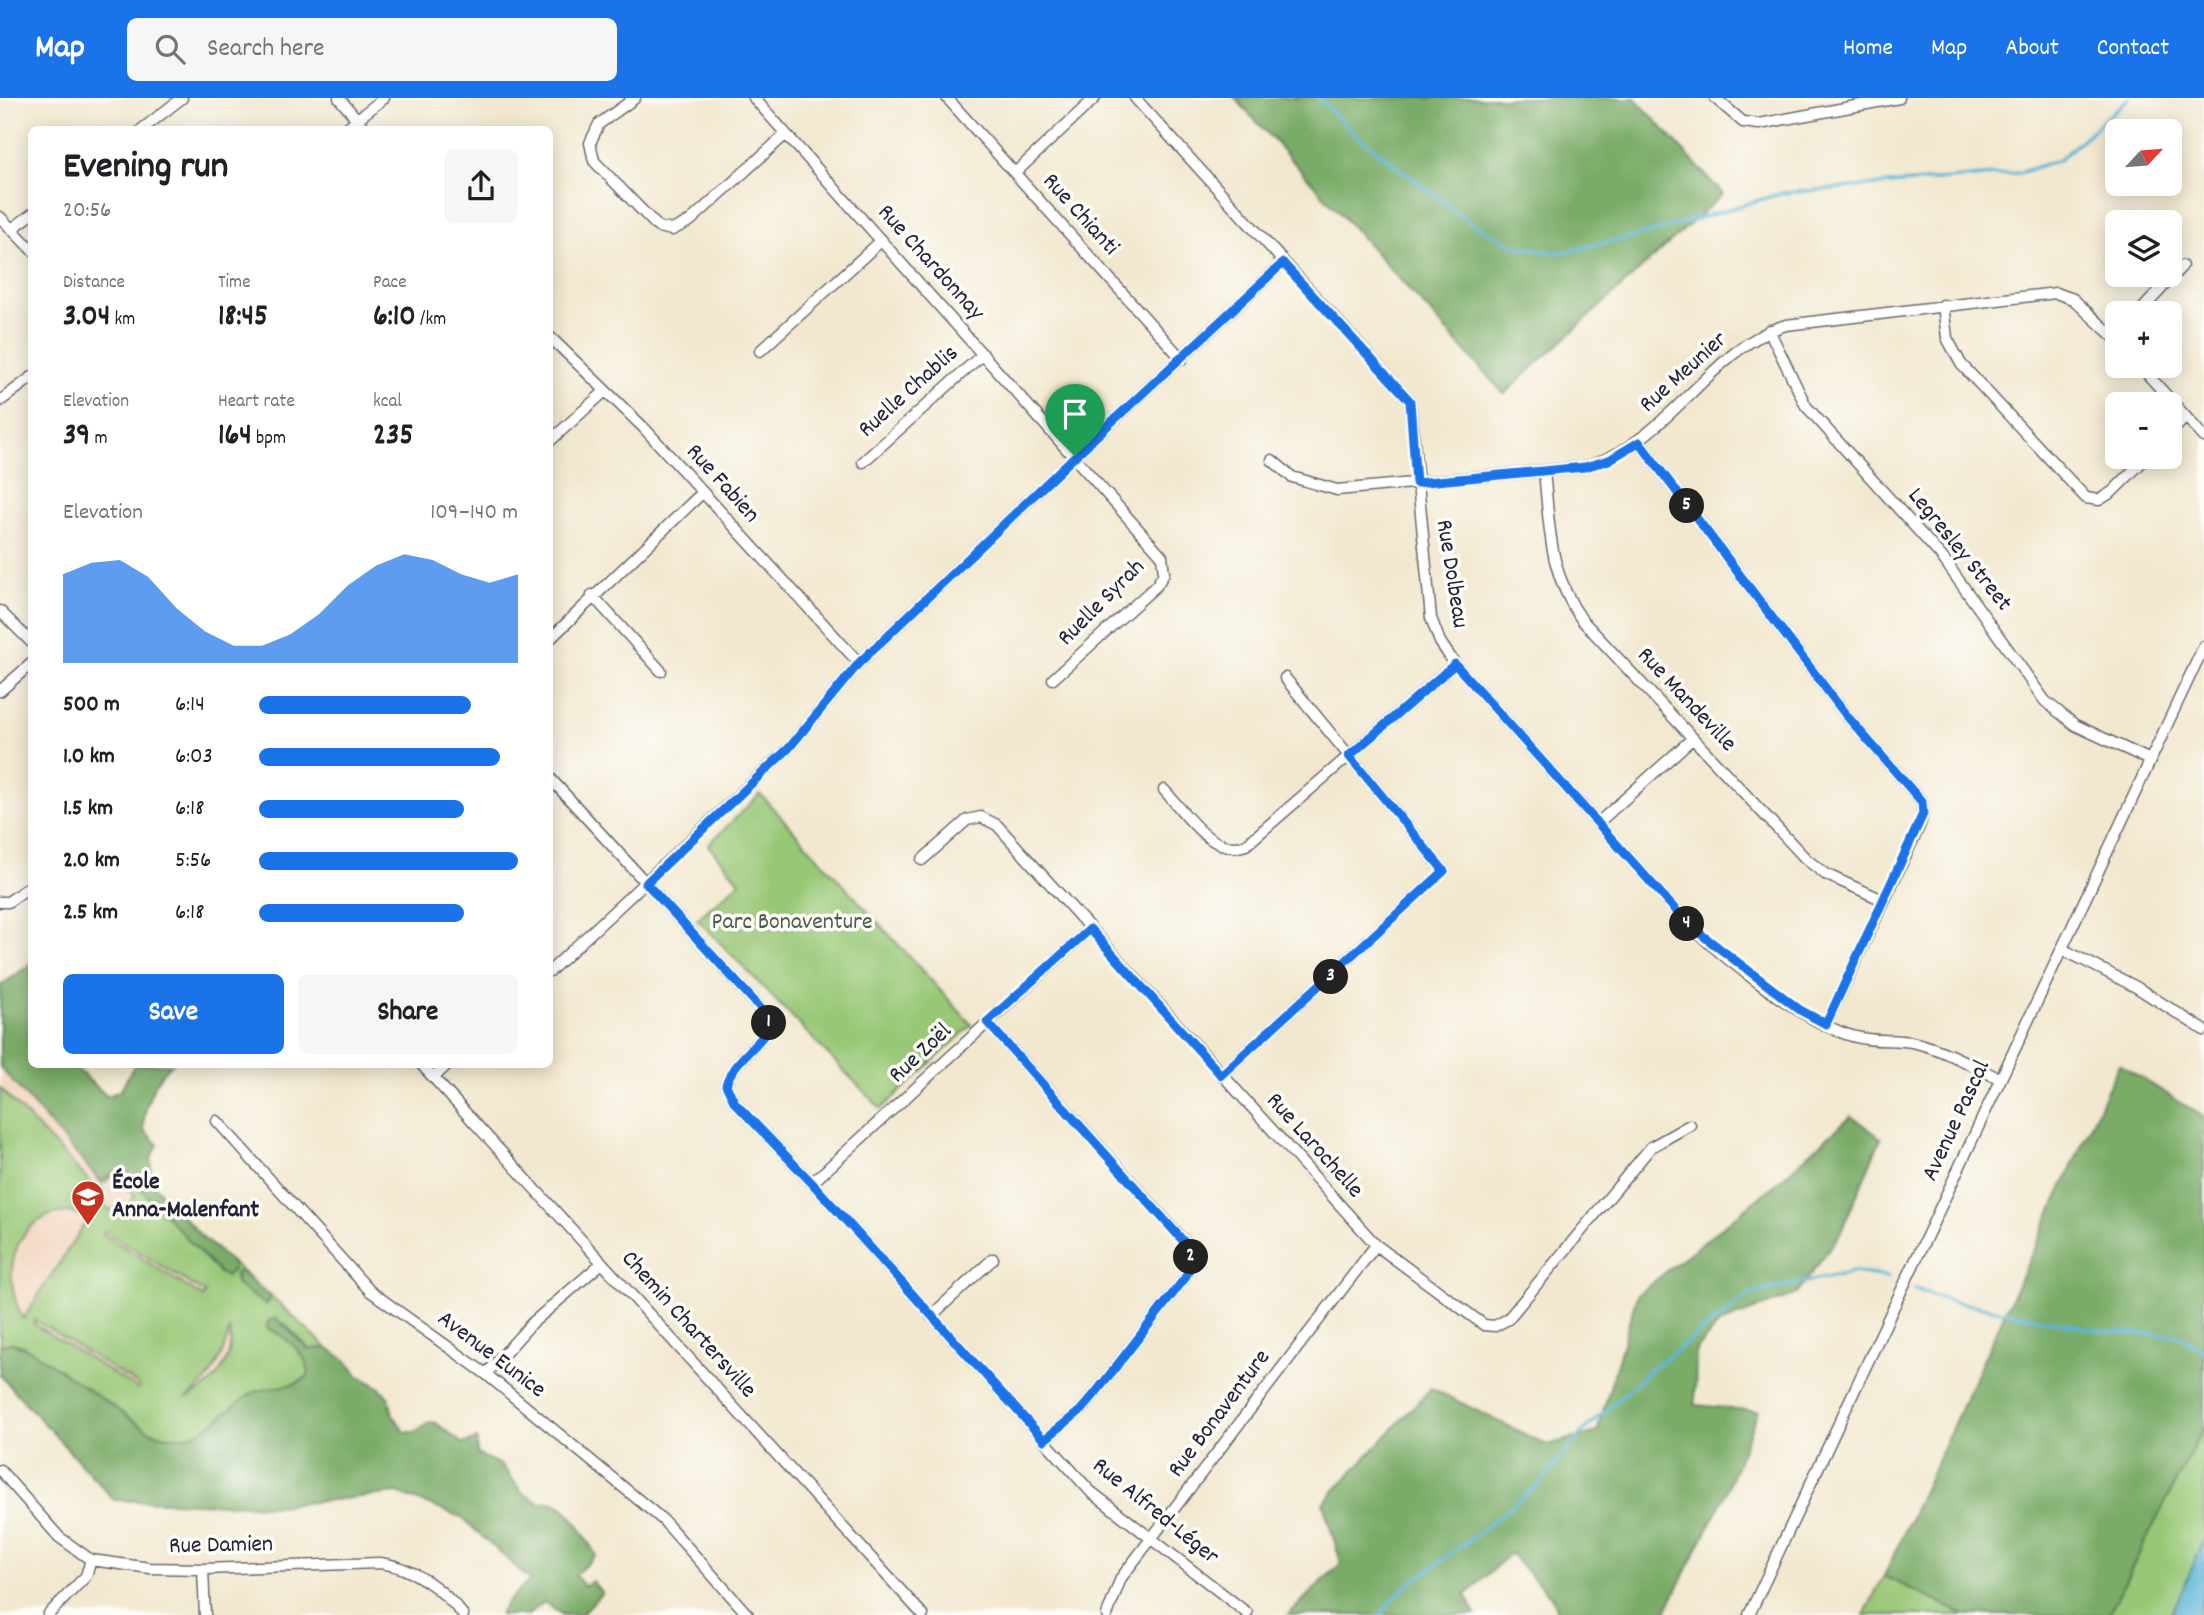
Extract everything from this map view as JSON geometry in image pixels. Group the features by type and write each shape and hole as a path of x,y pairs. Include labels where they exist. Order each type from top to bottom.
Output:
{"street":[{"path":"146,126 182,98"},
{"path":"339,98 363,126"},
{"path":"349,126 384,98"},
{"path":"635,98 599,124 590,143 594,161 658,227 672,230 690,221 786,134"},
{"name":"Rue Chardonnay","path":"754,98 1075,456"},
{"name":"Rue Chianti","path":"947,98 1182,359"},
{"path":"1015,173 1095,98"},
{"name":"Rue Dolbeau","path":"1135,98 1410,401 1416,483 1432,618 1440,642 1455,664 1704,939 1800,1010 1851,1036 1873,1041 1915,1042 1940,1050 2000,1079"},
{"path":"1715,98 1743,122 1759,124 1899,98"},
{"path":"0,217 28,246"},
{"path":"12,229 28,217"},
{"path":"760,351 882,240"},
{"path":"553,968 789,748 859,663 1075,456 1283,263"},
{"path":"2150,301 2163,287"},
{"name":"Rue Meunier","path":"1272,460 1292,477 1337,490 1585,467 1609,460 1639,442 1748,343 1769,330 1786,325 2056,293 2073,299 2105,328"},
{"path":"1942,305 1947,338 1961,364 2086,498 2099,500 2112,492 2135,469"},
{"name":"Legresley Street","path":"1769,330 1806,405 1942,557 2045,701 2075,725 2150,761"},
{"name":"Rue Fabien","path":"553,340 644,428 859,663"},
{"name":"Ruelle Chablis","path":"863,462 983,354"},
{"path":"2151,378 2204,437"},
{"path":"0,401 28,380"},
{"path":"553,438 604,392"},
{"path":"2182,421 2186,417"},
{"path":"1639,442 1846,715 1922,802 1923,814 1919,827 1826,1024"},
{"name":"Ruelle Syrah","path":"1053,679 1157,585 1165,568 1159,550 1075,456"},
{"name":"Rue Mandeville","path":"1544,471 1555,568 1560,586 1582,620 1806,859 1825,874 1884,901"},
{"path":"553,636 592,595 702,494"},
{"path":"592,595 661,671"},
{"path":"0,611 28,639"},
{"name":"Avenue Pascal","path":"1749,1615 2204,646"},
{"path":"1164,790 1213,842 1229,849 1238,848 1252,841 1455,664"},
{"path":"0,691 28,666"},
{"path":"1221,1075 1444,871 1285,678"},
{"path":"1599,822 1693,738"},
{"name":"Rue Alfred-Léger","path":"553,781 764,1012 770,1026 761,1042 730,1069 726,1085 735,1103 812,1183 930,1316 1102,1502 1247,1613"},
{"name":"Rue Larochelle","path":"922,860 967,820 981,817 997,825 1376,1245 1480,1322 1495,1326 1508,1319 1651,1147 1690,1125"},
{"path":"0,902 8,902 28,888"},
{"name":"Rue Zoël","path":"812,1183 1090,929"},
{"path":"2062,949 2136,987 2204,1030"},
{"path":"987,1022 1186,1244 1191,1257 1185,1278 1094,1395 1080,1411 1044,1440"},
{"name":"Chemin Chartersville","path":"425,1068 923,1615"},
{"path":"434,1077 444,1068"},
{"name":"Avenue Eunice","path":"218,1121 370,1291 486,1374 663,1520 748,1615"},
{"name":"Rue Bonaventure","path":"1107,1615 1121,1578 1376,1245"},
{"path":"930,1316 993,1259"},
{"path":"486,1374 531,1324 603,1263"},
{"name":"Rue Damien","path":"0,1470 59,1537 91,1560 150,1568 203,1569 380,1563 399,1566 415,1573 464,1615"},
{"path":"48,1615 86,1576 91,1560"},
{"path":"203,1569 205,1615"}],"shaded area":[{"name":"École Anna-Malenfant","path":"0,1067 15,1083 121,1167 251,1294 244,1366 191,1416 0,1327"}],"green space":[{"path":"1235,98 1635,98 1723,194 1504,394"},
{"name":"Parc Bonaventure","path":"760,794 972,1025 881,1109 697,919 740,882 708,845"},
{"path":"28,966 28,1068 76,1068 107,1096 120,1091 133,1068 167,1068 155,1085 145,1113 144,1130 158,1145 151,1158 152,1183 203,1238 231,1262 233,1270 226,1276 219,1273 122,1168 100,1181 0,1067 0,986"},
{"path":"2119,1064 2204,1117 2204,1426 2108,1615 1965,1615 1884,1576"},
{"name":"École Anna-Malenfant","path":"0,1088 90,1182 95,1201 121,1215 135,1195 121,1183 129,1176 121,1168 103,1184 100,1181 121,1167 219,1273 231,1262 252,1280 242,1273 235,1276 237,1285 269,1302 271,1296 327,1348 311,1351 285,1324 268,1322 267,1328 281,1335 299,1351 310,1372 305,1378 291,1385 250,1395 194,1434 167,1436 149,1431 23,1346 12,1343 0,1345","holes":["67,1212 89,1217 23,1319 12,1285 12,1267 23,1236 34,1224 48,1216","105,1231 205,1293 203,1297 103,1234","35,1320 140,1386 138,1389 34,1324","229,1328 229,1350 221,1370 206,1387 186,1398 209,1377"]},
{"path":"1851,1116 1881,1138 1840,1234 1796,1294 1720,1323 1696,1349 1695,1405 1758,1411 1723,1499 1664,1615 1558,1615 1552,1598 1510,1553 1466,1595 1476,1615 1288,1615 1341,1563 1323,1503 1431,1388 1547,1445 1597,1432 1637,1295 1771,1188"},
{"path":"239,1271 271,1296 266,1305 237,1285 235,1274"},
{"path":"276,1318 308,1349 327,1348 346,1360 359,1376 379,1387 389,1398 393,1415 405,1432 415,1432 429,1422 436,1423 463,1444 477,1439 477,1454 501,1465 523,1493 539,1503 549,1502 566,1510 580,1527 596,1555 575,1575 584,1586 592,1581 602,1593 581,1615 562,1615 544,1602 528,1615 499,1615 506,1603 530,1580 461,1517 397,1493 277,1506 114,1500 0,1375 0,1345 12,1343 32,1351 149,1431 167,1436 182,1436 206,1428 251,1394 295,1383 308,1376 306,1361 301,1354 288,1341 267,1328 268,1321"},
{"path":"2204,1426 2204,1615 2108,1615"},
{"path":"1884,1576 1965,1615 1864,1615"}],"water":[{"path":"2204,1541 2204,1586 2199,1615 2171,1615"}],"waterway":[{"path":"1319,98 1351,131 1471,223 1515,246 1559,253 1653,232 1783,193 2018,173 2059,160 2129,98"},
{"path":"1380,1615 1402,1589 1473,1538 1539,1484 1581,1433 1653,1368 1752,1293 1855,1272 1888,1277"},
{"path":"1915,1289 1947,1300 2102,1331 2181,1336 2204,1352"}],"place":[{"name":"École Anna-Malenfant","path":"88,1227"}],"route":[{"path":"1283,263 1410,401 1416,483 1585,467 1609,460 1639,442 1846,715 1922,802 1923,814 1826,1024 1800,1010 1720,952 1689,925 1455,664 1349,756 1444,871 1221,1075 1090,929 987,1022 1186,1244 1191,1257 1191,1265 1185,1278 1094,1395 1080,1411 1044,1440 812,1183 735,1103 726,1085 730,1069 761,1042 770,1026 764,1012 751,996 646,883 789,748 859,663 1075,456 1283,263"}]}
